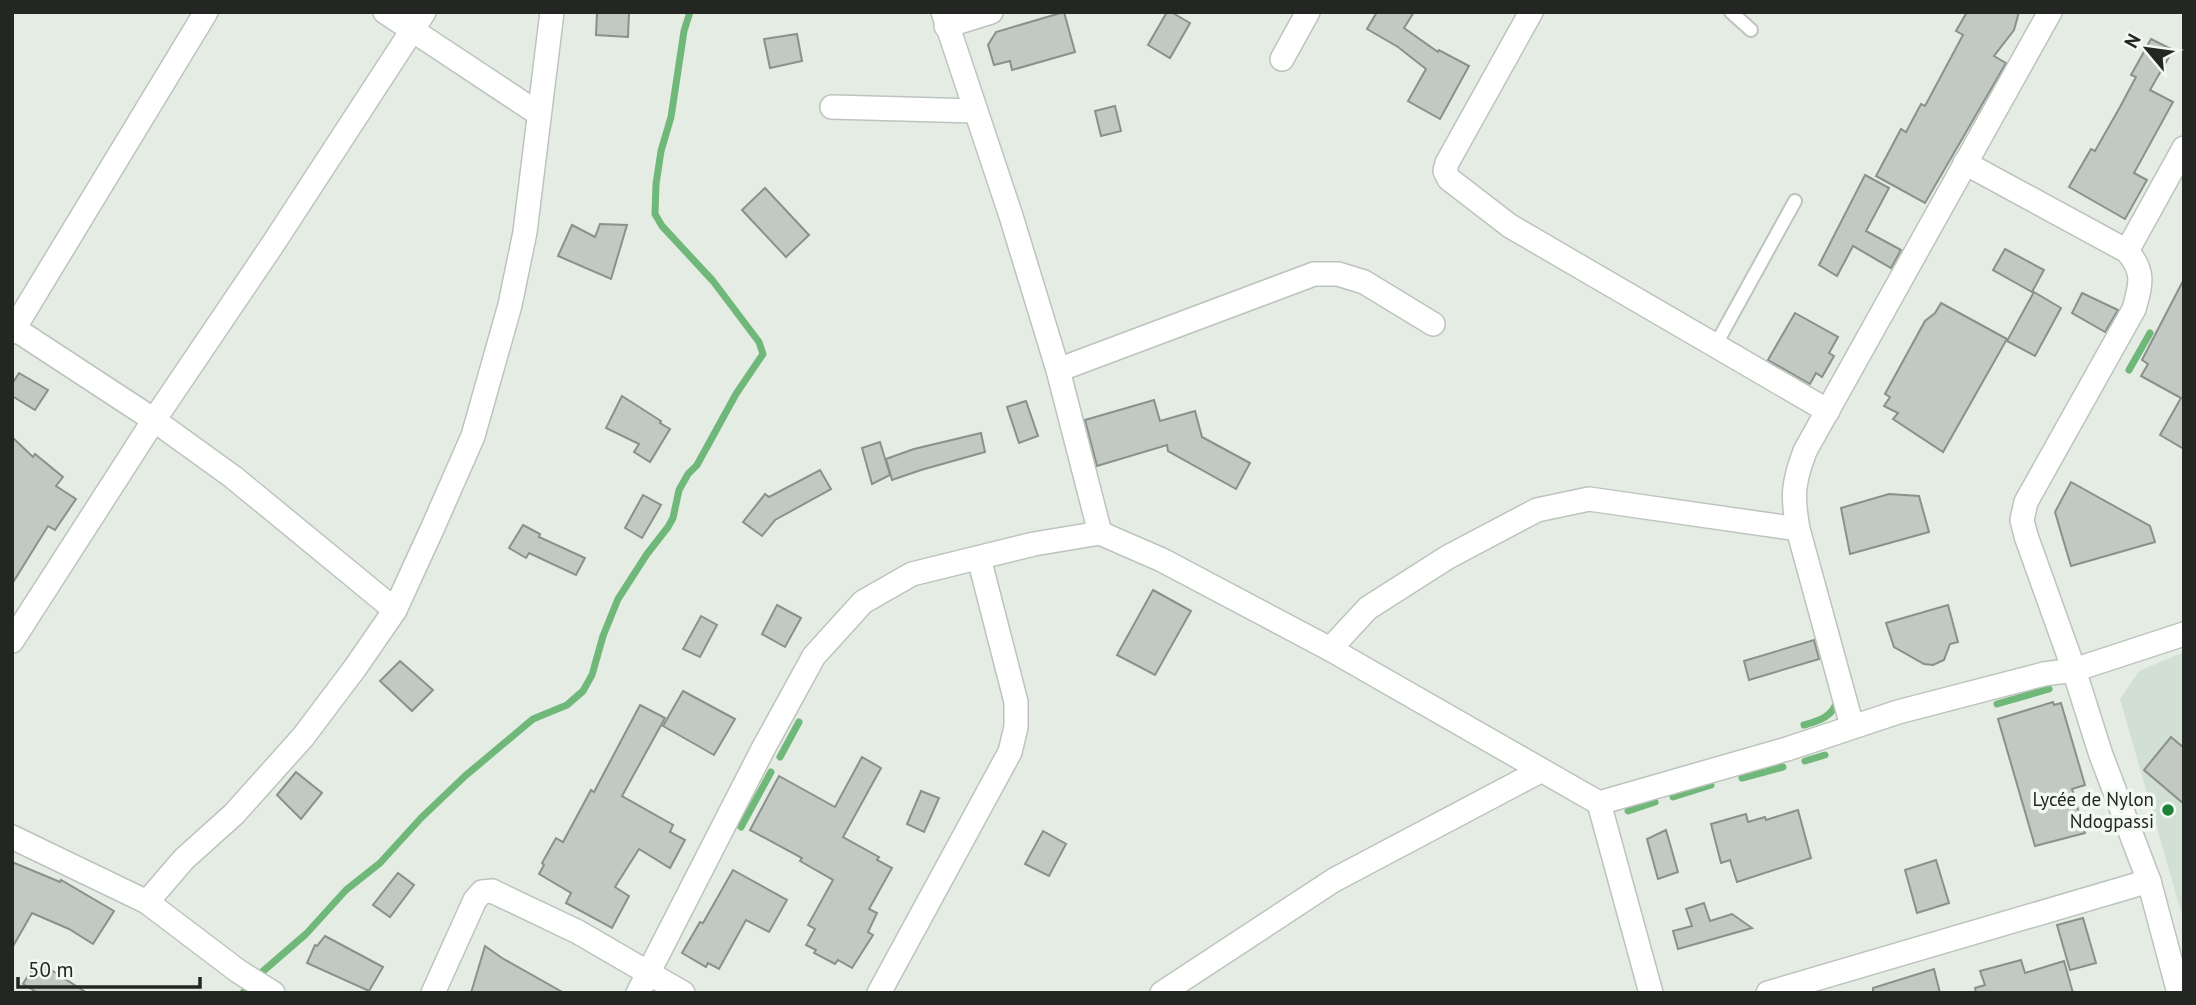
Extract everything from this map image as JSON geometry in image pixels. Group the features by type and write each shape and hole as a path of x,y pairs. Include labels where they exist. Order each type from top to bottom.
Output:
{"street":[{"path":"206,12 13,329 154,420 233,477 395,610"},
{"path":"385,12 417,22 539,114"},
{"path":"147,902 184,859 234,814 303,737 395,610 473,436 510,305 525,232 552,12"},
{"path":"991,12 944,19 1011,216 1058,370 1100,533"},
{"path":"1282,59 1308,12"},
{"path":"1531,12 1447,163 1445,171 1448,179 1510,226 1828,411"},
{"path":"1852,726 1798,529 1792,498 1797,470 1805,451 2050,12"},
{"path":"12,642 154,420 273,244 417,22"},
{"path":"832,107 975,111"},
{"path":"2127,251 2184,148"},
{"path":"1965,163 2127,251 2137,263 2141,283 2134,309 2026,502 2022,520 2101,755 2149,881 2179,993"},
{"path":"1058,370 1314,274 1338,274 1364,282 1433,324"},
{"path":"1330,649 1368,608 1448,557 1537,510 1589,499 1798,529"},
{"path":"643,983 814,656 863,602 912,573 1034,544 1100,533 1162,560 1330,649 1599,803 1787,749 1852,726 2006,683 2074,670 2184,635"},
{"path":"879,993 1010,752 1016,727 1016,702 979,558"},
{"path":"1162,993 1334,880 1540,771"},
{"path":"1599,803 1651,993"},
{"path":"12,837 147,902 238,971 273,993"},
{"path":"1768,993 2149,881"},
{"path":"433,993 475,900 482,892 492,891 578,932 643,983 683,993"}],"lane":[{"path":"1731,12 1751,30"},
{"path":"1715,346 1796,201"}],"shaded area":[{"name":"Lycée de Nylon Ndogpassi","path":"2184,652 2184,922 2120,699 2139,671"}],"building":[{"path":"597,12 629,12 628,37 596,35"},
{"path":"1064,12 1075,52 1012,70 1010,61 994,65 988,45 996,32"},
{"path":"1167,12 1190,23 1170,58 1148,45"},
{"path":"1377,12 1414,12 1404,28 1438,52 1439,50 1469,66 1440,119 1408,101 1426,69 1398,47 1367,29"},
{"path":"1967,12 2019,12 2014,30 1994,56 2006,63 1925,203 1876,176 1901,129 1906,132 1921,104 1925,106 1963,35 1956,31"},
{"path":"797,34 802,61 770,68 764,39"},
{"path":"2151,39 2173,50 2150,90 2173,102 2134,173 2147,180 2125,219 2069,187 2091,149 2095,151 2120,107 2136,77 2131,75"},
{"path":"1115,106 1121,131 1101,136 1095,111"},
{"path":"1865,175 1889,188 1866,231 1901,250 1891,268 1853,246 1837,276 1819,265"},
{"path":"765,188 809,235 786,257 742,210"},
{"path":"600,224 627,225 611,279 558,256 572,225 595,237"},
{"path":"2005,249 2044,270 2032,292 1993,270"},
{"path":"2184,279 2184,449 2160,435 2181,398 2141,376 2148,364 2142,360"},
{"path":"2034,292 2061,308 2035,356 2007,341"},
{"path":"2082,293 2118,310 2105,332 2072,313"},
{"path":"1941,303 2007,339 1943,452 1893,419 1898,413 1884,406 1890,397 1885,394 1925,321 1935,313"},
{"path":"1795,313 1838,337 1829,353 1834,356 1822,377 1816,373 1810,384 1768,360"},
{"path":"19,373 48,390 35,410 12,396 12,384"},
{"path":"622,396 670,429 650,462 634,452 639,444 606,428"},
{"path":"1154,400 1160,421 1195,411 1202,437 1250,463 1236,489 1168,451 1167,445 1097,466 1085,420"},
{"path":"1026,401 1038,436 1019,443 1007,407"},
{"path":"981,433 985,452 892,480 886,459 914,449"},
{"path":"12,437 33,457 35,454 63,477 56,486 76,499 55,530 48,526 12,584"},
{"path":"880,442 890,475 872,484 862,448"},
{"path":"820,470 831,489 775,520 762,536 743,522 765,494 769,497"},
{"path":"2071,482 2150,526 2155,542 2071,566 2055,512"},
{"path":"1889,494 1919,496 1929,532 1850,554 1841,508"},
{"path":"643,495 661,505 642,538 625,528"},
{"path":"523,525 540,534 539,537 585,558 576,575 529,553 526,558 509,548"},
{"path":"1153,590 1191,611 1155,675 1117,655"},
{"path":"777,605 801,618 785,647 762,634"},
{"path":"1948,605 1958,642 1950,644 1944,660 1933,665 1924,664 1894,647 1886,623"},
{"path":"701,616 717,625 700,657 683,649"},
{"path":"1814,640 1819,659 1749,680 1744,661"},
{"path":"400,661 433,690 412,711 380,681"},
{"path":"683,691 735,719 714,755 663,726"},
{"path":"2053,702 2054,705 2061,703 2085,785 2072,789 2085,833 2035,846 1998,719"},
{"path":"640,705 665,718 622,796 673,825 670,832 685,840 670,868 639,849 615,887 629,896 612,928 566,903 571,893 539,874 556,838 563,842 591,790 594,792"},
{"path":"2171,737 2184,748 2184,804 2144,770"},
{"path":"862,757 881,768 843,837 879,857 877,860 892,868 869,909 877,913 868,932 873,935 852,968 838,960 835,964 814,953 816,950 806,945 815,929 808,925 833,880 800,861 802,858 750,830 779,776 835,807"},
{"path":"296,772 322,793 301,819 277,795"},
{"path":"921,791 939,798 924,832 907,824"},
{"path":"1798,810 1811,858 1737,882 1730,860 1721,863 1711,824 1746,814 1748,822 1765,817 1766,820"},
{"path":"1666,830 1678,872 1658,879 1647,839"},
{"path":"1043,831 1066,844 1049,876 1025,864"},
{"path":"1936,860 1949,903 1917,913 1905,870"},
{"path":"12,862 60,882 61,880 114,911 93,944 69,929 32,913 12,948"},
{"path":"733,870 787,900 769,932 746,920 719,969 708,963 706,967 682,953 700,922 703,923"},
{"path":"398,873 414,885 390,917 373,905"},
{"path":"1704,903 1710,921 1732,914 1752,928 1678,949 1673,931 1692,926 1686,909"},
{"path":"2083,918 2096,963 2070,970 2057,925"},
{"path":"325,936 383,967 369,991 307,963 315,945"},
{"path":"485,946 502,958 564,993 471,993"},
{"path":"2021,960 2025,973 2064,961 2073,993 1976,993 1975,988 1985,985 1980,971"},
{"path":"37,961 87,993 38,993 23,984"},
{"path":"1934,969 1940,993 1873,993 1873,988"}],"waterway":[{"path":"243,993 254,979 306,934 346,890 380,863 421,818 465,776 533,719 567,705 583,691 592,675 603,636 618,599 668,527 673,518 679,490 697,465 736,394 763,354 759,342 713,281 662,226 655,214 661,151 671,117 684,31 690,12"},
{"path":"2129,370 2150,333"},
{"path":"1997,704 2049,689"},
{"path":"1804,725 1829,714 1837,700"},
{"path":"780,757 799,722"},
{"path":"1805,761 1825,755"},
{"path":"1742,778 1783,767"},
{"path":"741,827 771,772"},
{"path":"1673,797 1711,785"},
{"path":"1628,811 1655,802"}],"place":[{"name":"Lycée de Nylon Ndogpassi","path":"2168,810"}]}
